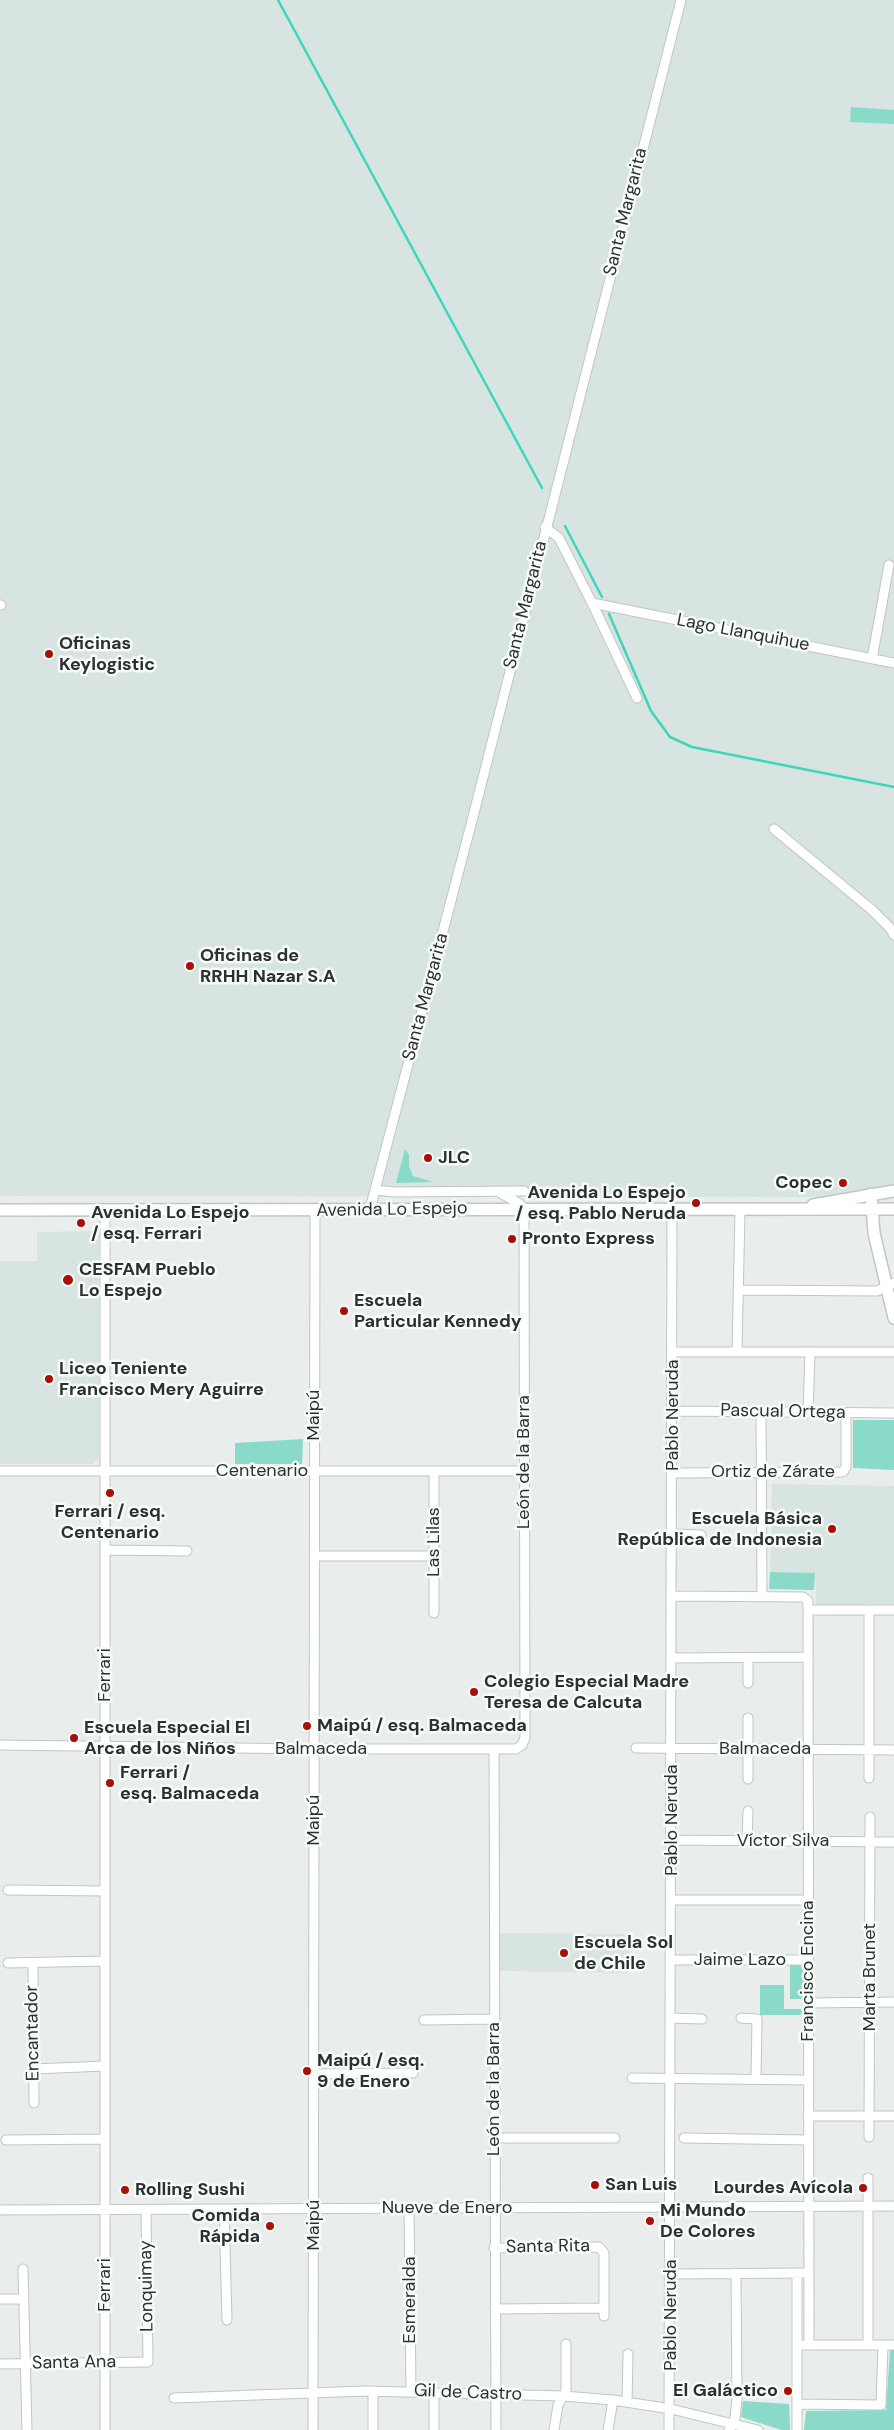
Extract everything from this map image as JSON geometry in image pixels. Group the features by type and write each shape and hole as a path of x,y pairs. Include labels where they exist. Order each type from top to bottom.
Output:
{"main road":[{"name":"Avenida Lo Espejo","path":"784,1210 894,1191"},
{"path":"871,1194 874,1233 891,1285 894,1318"},
{"name":"Avenida Lo Espejo","path":"0,1210 894,1209"}],"street":[{"name":"Santa Margarita","path":"370,1209 474,813 545,527 681,0"},
{"path":"545,527 558,538 592,603 637,698"},
{"path":"872,659 889,565"},
{"name":"Lago Llanquihue","path":"592,603 894,663"},
{"path":"774,829 872,910 890,928 894,935"},
{"name":"Avenida Lo Espejo","path":"376,1190 394,1192 524,1191"},
{"path":"497,1191 520,1204 524,1210"},
{"name":"Ferrari","path":"105,1210 105,2430"},
{"name":"León de la Barra","path":"521,1747 525,1738 524,1210"},
{"name":"Pablo Neruda","path":"670,2430 673,1749 672,1210"},
{"path":"737,1352 740,1210"},
{"name":"Maipú","path":"313,2430 315,1211"},
{"path":"738,1290 877,1291 891,1285"},
{"path":"673,1352 894,1352"},
{"path":"808,1413 810,1352"},
{"name":"Pascual Ortega","path":"672,1411 894,1413"},
{"path":"673,1596 762,1597 762,1412"},
{"name":"Ortiz de Zárate","path":"672,1473 843,1472 846,1467 846,1413"},
{"name":"Centenario","path":"0,1471 523,1471"},
{"name":"Las Lilas","path":"434,1471 434,1613"},
{"path":"673,1534 702,1535"},
{"path":"105,1550 187,1551"},
{"path":"314,1556 434,1556"},
{"name":"Francisco Encina","path":"762,1597 806,1598 808,1610 808,2345"},
{"path":"808,1610 894,1610"},
{"path":"869,1610 869,1778"},
{"path":"673,1658 808,1658"},
{"path":"748,1658 748,1683"},
{"path":"748,1718 748,1779"},
{"name":"Balmaceda","path":"0,1745 314,1750 494,1749 521,1747"},
{"name":"Balmaceda","path":"636,1748 894,1750"},
{"name":"León de la Barra","path":"494,1749 496,2430"},
{"path":"748,1812 748,1841"},
{"name":"Marta Brunet","path":"869,2137 870,1817"},
{"name":"Víctor Silva","path":"672,1840 894,1842"},
{"path":"8,1890 105,1891"},
{"path":"672,1900 808,1900"},
{"name":"Jaime Lazo","path":"672,1960 809,1960"},
{"path":"8,1963 105,1961"},
{"name":"Encantador","path":"33,1963 34,2103"},
{"path":"808,2003 894,2002"},
{"path":"671,2018 702,2019"},
{"path":"741,2018 757,2019 756,2079"},
{"path":"424,2020 494,2019"},
{"path":"34,2069 105,2066"},
{"path":"314,2074 413,2073"},
{"path":"632,2078 808,2080"},
{"path":"808,2116 894,2116"},
{"path":"494,2138 614,2138"},
{"path":"684,2138 808,2140"},
{"path":"6,2140 105,2139"},
{"path":"868,2178 868,2345"},
{"name":"Nueve de Enero","path":"0,2210 894,2206"},
{"name":"Esmeralda","path":"409,2208 411,2391"},
{"name":"Lonquimay","path":"146,2210 148,2362"},
{"path":"224,2210 227,2320"},
{"name":"Santa Rita","path":"494,2248 600,2247 604,2253 604,2312 495,2309"},
{"path":"23,2269 27,2430"},
{"path":"730,2426 737,2399 736,2273"},
{"path":"797,2273 797,2430"},
{"path":"670,2274 808,2273"},
{"path":"0,2299 23,2299"},
{"path":"554,2430 558,2405 567,2382 566,2344"},
{"path":"797,2345 894,2345"},
{"path":"797,2404 881,2405 883,2345"},
{"path":"627,2402 628,2354"},
{"name":"Santa Ana","path":"0,2364 148,2362"},
{"path":"373,2390 373,2430"},
{"name":"Gil de Castro","path":"174,2398 373,2390 563,2396 613,2400 671,2409 730,2426 758,2430"},
{"path":"434,2392 434,2430"},
{"path":"608,2430 613,2400"}],"shaded area":[{"path":"0,0 894,0 894,1187 814,1197 0,1196"},
{"name":"Liceo Teniente Francisco Mery Aguirre","path":"99,1231 99,1458 93,1464 0,1464 0,1261 37,1261 37,1232"},
{"name":"Escuela Básica República de Indonesia","path":"772,1484 894,1486 894,1604 816,1605 815,1573 770,1572"},
{"name":"Escuela Sol de Chile","path":"500,1933 629,1934 629,1973 499,1971"}],"green space":[{"path":"851,107 894,110 894,124 850,122"},
{"path":"405,1149 409,1155 409,1166 413,1176 433,1182 396,1183"},
{"path":"853,1420 894,1420 894,1470 853,1468"},
{"path":"303,1439 302,1464 235,1464 235,1443"},
{"path":"770,1572 815,1573 814,1590 769,1589"},
{"path":"790,1963 806,1964 805,1999 790,1999"},
{"path":"760,1985 784,1985 784,2009 804,2009 803,2015 760,2015"},
{"path":"890,2350 894,2350 894,2430 804,2430 806,2411 886,2410"},
{"path":"743,2401 789,2404 790,2430 781,2430 741,2417"}],"waterway":[{"path":"278,0 542,488"},
{"path":"565,526 602,597"},
{"path":"609,614 651,711 670,737 692,747 894,787"}],"place":[{"name":"Oficinas Keylogistic","path":"49,654"},
{"name":"Oficinas de RRHH Nazar S.A","path":"190,966"},
{"name":"JLC","path":"428,1158"},
{"name":"Copec","path":"843,1183"},
{"name":"Avenida Lo Espejo / esq. Pablo Neruda","path":"696,1203"},
{"name":"Avenida Lo Espejo / esq. Ferrari","path":"81,1223"},
{"name":"Pronto Express","path":"512,1239"},
{"name":"CESFAM Pueblo Lo Espejo","path":"68,1280"},
{"name":"Escuela Particular Kennedy","path":"344,1311"},
{"name":"Liceo Teniente Francisco Mery Aguirre","path":"49,1379"},
{"name":"Ferrari / esq. Centenario","path":"110,1493"},
{"name":"Escuela Básica República de Indonesia","path":"832,1529"},
{"name":"Colegio Especial Madre Teresa de Calcuta","path":"474,1692"},
{"name":"Maipú / esq. Balmaceda","path":"307,1726"},
{"name":"Escuela Especial El Arca de los Niños","path":"74,1738"},
{"name":"Ferrari / esq. Balmaceda","path":"110,1783"},
{"name":"Escuela Sol de Chile","path":"564,1953"},
{"name":"Maipú / esq. 9 de Enero","path":"307,2071"},
{"name":"San Luis","path":"595,2185"},
{"name":"Lourdes Avícola","path":"863,2188"},
{"name":"Rolling Sushi","path":"125,2190"},
{"name":"Mi Mundo De Colores","path":"650,2221"},
{"name":"Comida Rápida","path":"270,2226"},
{"name":"El Galáctico","path":"788,2391"}]}
